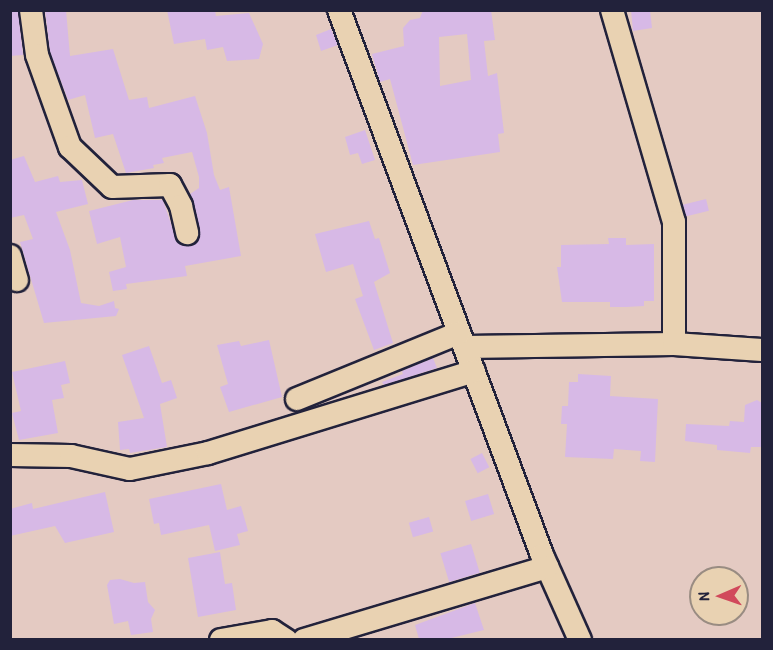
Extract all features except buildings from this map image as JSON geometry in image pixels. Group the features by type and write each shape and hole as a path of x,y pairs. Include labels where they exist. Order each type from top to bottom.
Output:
{"street":[{"path":"31,10 37,55 70,147 112,187 170,184 178,197 187,233"},
{"path":"339,10 547,567 580,639"},
{"path":"612,10 674,222 674,344"},
{"path":"10,256 17,280"},
{"path":"297,399 462,340 674,344 762,350"},
{"path":"10,455 71,456 130,469 208,453 474,371"},
{"path":"304,639 547,567"},
{"path":"221,639 272,631 286,639"}]}
